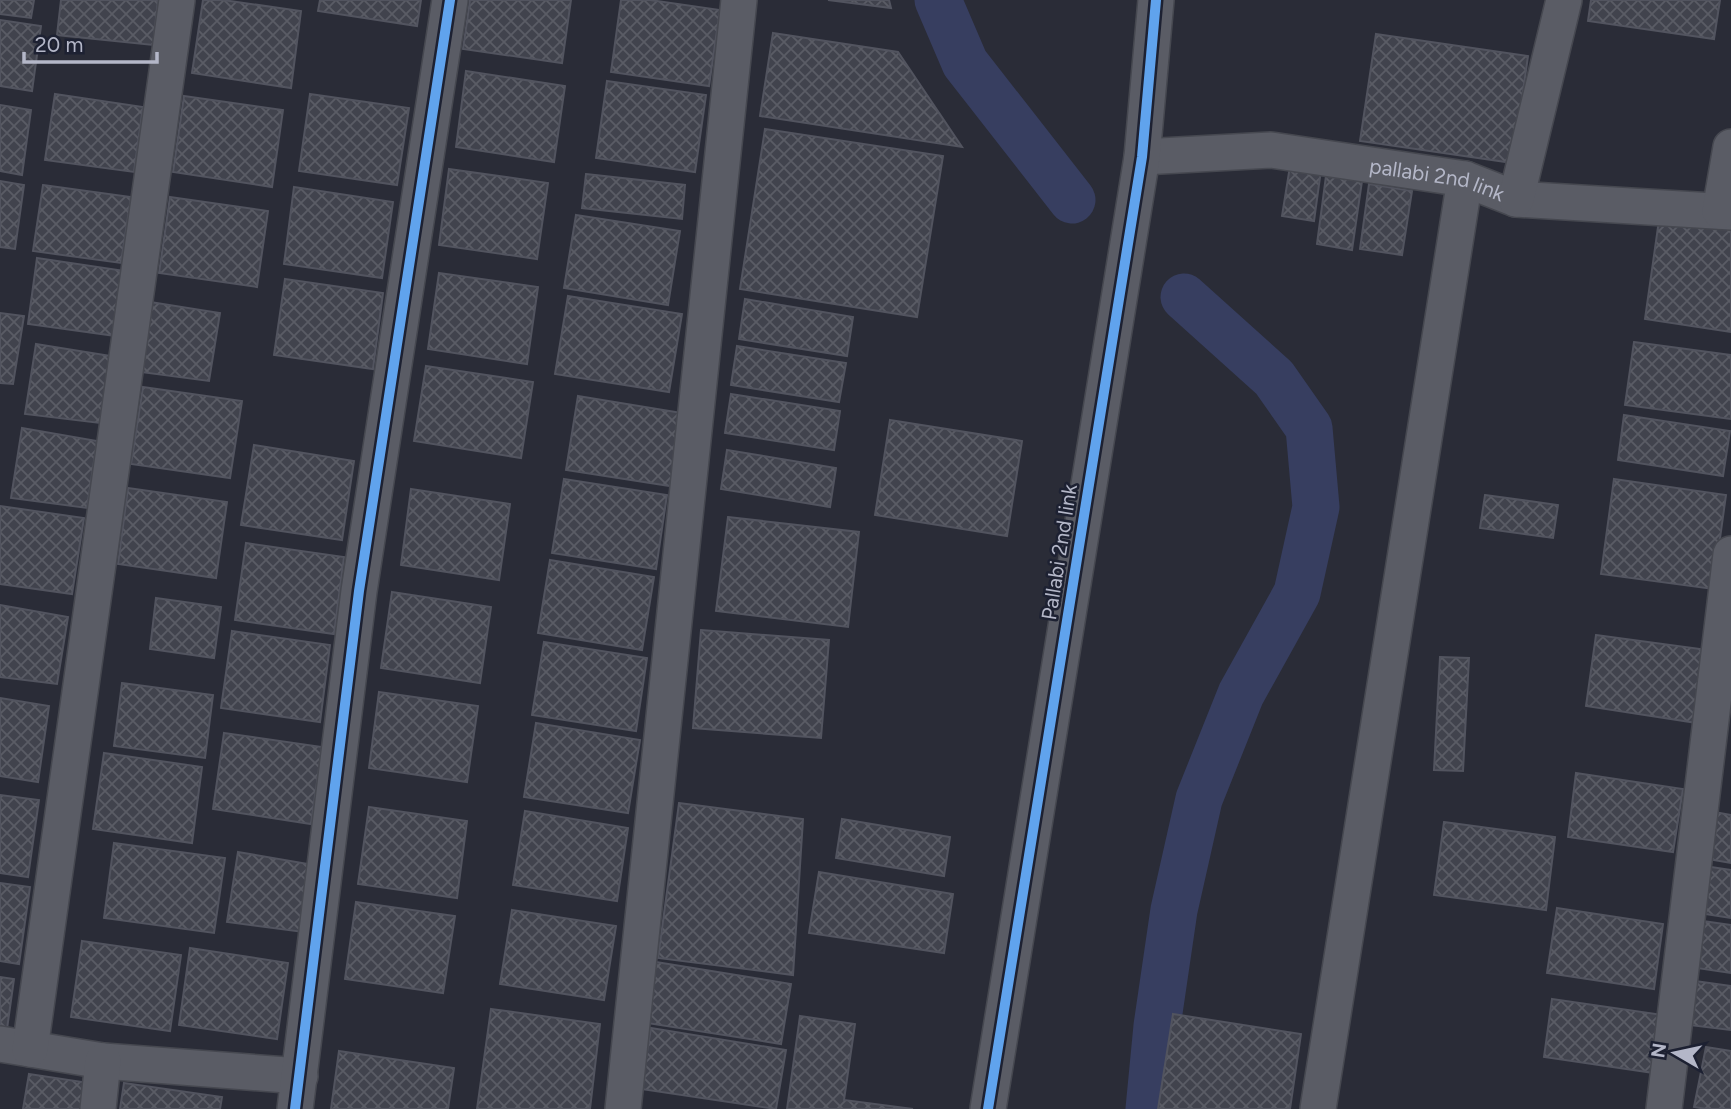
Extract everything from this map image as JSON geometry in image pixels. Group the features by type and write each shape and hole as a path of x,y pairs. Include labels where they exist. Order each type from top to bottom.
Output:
{"street":[{"path":"177,0 15,1046 297,1093 359,591 450,0"},
{"path":"623,1109 739,0"},
{"name":"Pallabi 2nd link","path":"988,1109 1142,157 1156,0"},
{"path":"1516,199 1564,0"},
{"path":"1726,212 1731,147"},
{"name":"pallabi 2nd link","path":"1142,157 1270,150 1465,178 1516,199 1726,212"},
{"path":"1318,1109 1465,178"},
{"path":"1664,1109 1731,554"},
{"path":"98,1109 103,1061"}],"building":[{"path":"0,0 34,0 31,18 0,14"},
{"path":"61,0 158,0 153,45 57,35"},
{"path":"203,0 223,0 301,11 291,88 192,73"},
{"path":"320,0 421,0 417,26 318,11"},
{"path":"470,0 571,0 562,63 463,49"},
{"path":"621,0 650,0 720,10 709,86 611,72"},
{"path":"828,0 889,0 891,8"},
{"path":"1591,0 1720,0 1714,39 1588,21"},
{"path":"0,20 41,26 32,91 0,86"},
{"path":"773,33 898,52 962,147 760,116"},
{"path":"1376,34 1528,56 1513,163 1360,141"},
{"path":"466,71 565,86 554,162 456,147"},
{"path":"607,81 706,95 695,172 596,158"},
{"path":"55,94 143,107 134,172 45,160"},
{"path":"310,94 409,108 397,185 299,171"},
{"path":"184,96 283,110 272,187 173,172"},
{"path":"0,105 31,110 22,175 0,171"},
{"path":"765,129 943,156 917,317 740,289"},
{"path":"1290,166 1321,170 1314,221 1282,216"},
{"path":"449,169 548,183 537,259 439,245"},
{"path":"586,174 685,185 682,219 582,208"},
{"path":"1326,176 1362,181 1352,250 1317,244"},
{"path":"0,181 24,185 15,249 0,247"},
{"path":"1369,184 1412,191 1402,255 1360,249"},
{"path":"43,185 131,197 121,263 33,251"},
{"path":"294,187 393,202 382,278 284,264"},
{"path":"170,197 268,211 257,287 159,273"},
{"path":"1660,213 1731,223 1731,332 1645,319"},
{"path":"576,215 680,231 668,305 564,288"},
{"path":"37,258 125,271 116,336 28,324"},
{"path":"439,273 538,287 527,364 428,349"},
{"path":"285,279 383,293 373,369 274,355"},
{"path":"568,296 682,314 669,392 555,374"},
{"path":"745,299 853,317 847,356 739,339"},
{"path":"144,301 220,313 209,381 133,371"},
{"path":"0,313 24,316 13,384 0,383"},
{"path":"1634,342 1731,355 1731,419 1625,405"},
{"path":"36,344 111,356 100,423 25,414"},
{"path":"737,346 846,363 839,402 731,385"},
{"path":"426,366 533,382 521,458 414,441"},
{"path":"143,387 242,401 230,478 131,464"},
{"path":"731,394 840,411 834,450 725,433"},
{"path":"578,396 682,413 670,486 566,470"},
{"path":"1624,415 1730,431 1723,476 1618,460"},
{"path":"890,420 1022,441 1007,536 875,515"},
{"path":"22,428 97,441 87,508 11,498"},
{"path":"254,445 354,461 342,540 241,525"},
{"path":"727,450 836,468 830,507 721,489"},
{"path":"564,479 667,495 656,569 552,553"},
{"path":"1614,479 1726,495 1713,589 1601,574"},
{"path":"128,488 227,502 216,578 118,564"},
{"path":"411,489 510,504 499,580 401,565"},
{"path":"1485,495 1558,505 1553,538 1480,528"},
{"path":"0,506 84,518 72,594 0,584"},
{"path":"728,517 859,532 848,627 716,611"},
{"path":"246,543 344,557 334,634 235,620"},
{"path":"550,560 654,577 642,650 538,633"},
{"path":"392,592 491,607 480,683 381,668"},
{"path":"156,598 221,607 214,658 150,649"},
{"path":"0,605 68,617 57,684 0,677"},
{"path":"701,630 829,640 821,738 693,728"},
{"path":"232,631 330,645 320,722 221,708"},
{"path":"1596,635 1708,650 1697,723 1586,706"},
{"path":"544,642 647,658 636,731 532,715"},
{"path":"1440,657 1469,658 1463,771 1434,770"},
{"path":"122,683 213,695 205,758 114,746"},
{"path":"379,692 478,706 467,782 369,768"},
{"path":"0,698 49,706 38,782 0,776"},
{"path":"536,723 640,740 628,813 524,797"},
{"path":"224,733 322,747 311,824 213,809"},
{"path":"104,753 202,767 192,843 93,829"},
{"path":"1576,773 1683,789 1673,852 1568,837"},
{"path":"0,795 39,800 28,877 0,873"},
{"path":"679,803 803,819 793,975 658,958"},
{"path":"369,807 467,821 457,898 358,884"},
{"path":"525,811 628,828 617,901 513,885"},
{"path":"1709,811 1731,815 1731,863 1702,858"},
{"path":"842,819 950,837 944,876 836,858"},
{"path":"1444,822 1555,837 1546,910 1434,895"},
{"path":"114,843 225,858 214,933 104,918"},
{"path":"238,852 314,865 303,932 227,922"},
{"path":"1698,865 1731,870 1731,918 1692,912"},
{"path":"819,872 953,894 944,953 809,933"},
{"path":"0,883 30,887 19,964 0,961"},
{"path":"356,902 455,916 443,993 345,979"},
{"path":"1557,908 1663,924 1654,989 1547,973"},
{"path":"512,910 616,926 604,1000 500,984"},
{"path":"1696,920 1731,925 1731,973 1690,967"},
{"path":"82,941 181,955 170,1031 71,1017"},
{"path":"190,948 288,963 277,1039 179,1025"},
{"path":"656,962 791,984 781,1044 647,1023"},
{"path":"0,977 14,979 7,1029 0,1028"},
{"path":"1695,981 1731,986 1731,1030 1689,1025"},
{"path":"1552,999 1663,1015 1654,1073 1544,1057"},
{"path":"491,1009 600,1024 590,1109 477,1109"},
{"path":"1173,1014 1301,1034 1290,1109 1158,1109"},
{"path":"800,1016 855,1024 844,1100 913,1109 787,1109"},
{"path":"651,1028 786,1050 776,1109 641,1089"},
{"path":"1706,1047 1731,1051 1731,1109 1694,1107"},
{"path":"339,1051 454,1068 448,1109 331,1109"},
{"path":"29,1074 89,1083 84,1109 23,1109"},
{"path":"124,1083 222,1097 220,1109 120,1109"}],"waterway":[{"path":"938,0 965,63 1072,200"},
{"path":"1149,1109 1157,1026 1174,910 1199,799 1241,694 1297,593 1316,507 1309,428 1274,378 1184,297"}],"cycle path":[{"path":"295,1109 359,591 450,0"},
{"path":"988,1109 1142,157 1156,0"}]}
